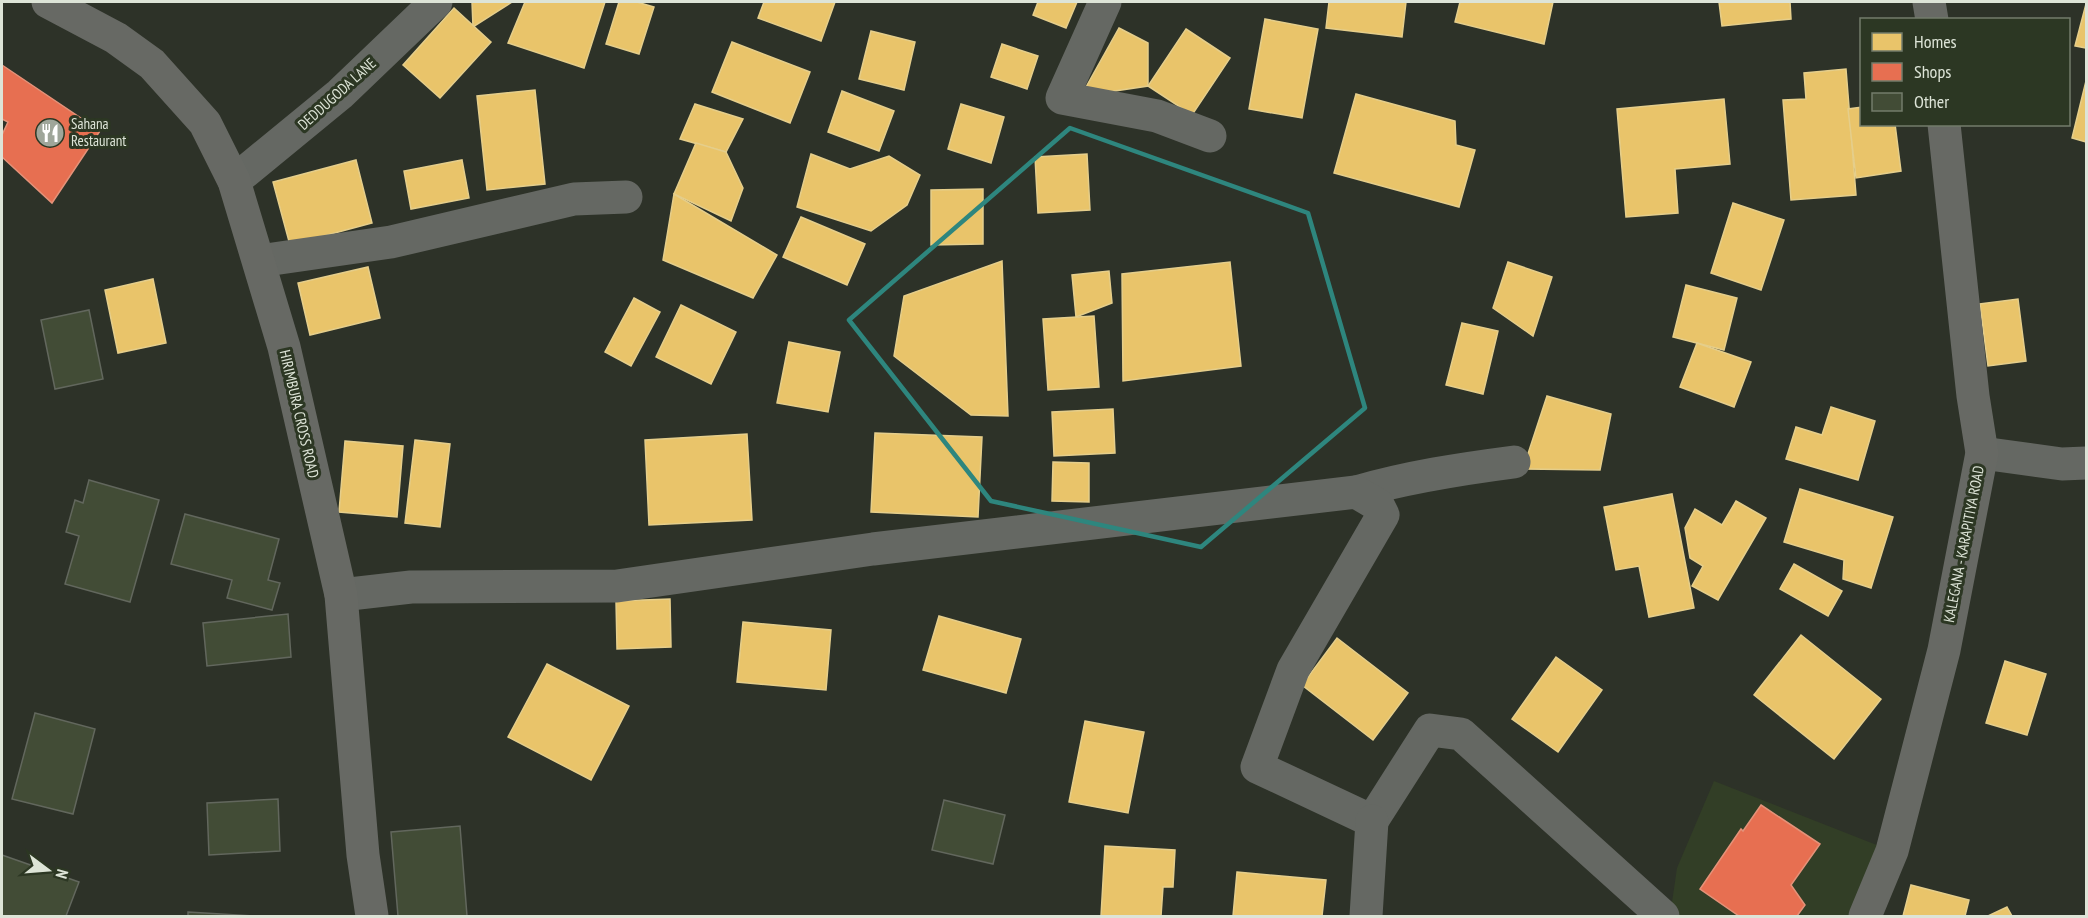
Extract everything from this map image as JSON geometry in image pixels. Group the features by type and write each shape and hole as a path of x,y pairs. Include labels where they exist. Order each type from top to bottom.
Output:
{"main road":[{"name":"HIRIMBURA CROSS ROAD","path":"48,2 116,38 152,64 205,123 234,181 284,347 341,595 363,855 372,916"},
{"path":"1929,2 1932,18"},
{"name":"KALEGANA - KARAPITIYA ROAD","path":"1865,916 1892,851 1944,650 1982,453 1972,396 1944,126"}],"street":[{"name":"DEDDUGODA LANE","path":"234,181 340,94 436,2"},
{"path":"1105,2 1062,98 1157,116 1210,136"},
{"path":"259,261 391,242 574,199 626,197"},
{"path":"1982,453 2062,464 2086,463"},
{"path":"341,595 411,587 617,586 873,549 1356,492 1395,480 1447,470 1514,462"},
{"path":"1356,492 1378,504 1383,515 1293,670 1257,767 1372,821"},
{"path":"1366,916 1372,821 1430,730 1461,734 1663,916"}],"highlighted area":[{"path":"1070,128 1308,213 1365,408 1201,547 991,501 849,320"}],"shaded area":[{"path":"1714,781 1892,851 1865,916 1670,916 1677,868"}],"building: Homes":[{"path":"472,2 512,2 473,27"},
{"path":"525,2 605,2 584,68 508,43"},
{"path":"619,2 637,2 654,7 639,54 606,44"},
{"path":"764,2 835,2 821,41 758,18"},
{"path":"1038,2 1077,2 1066,28 1033,15"},
{"path":"1329,2 1406,2 1402,37 1326,28"},
{"path":"1460,2 1553,2 1544,44 1455,22"},
{"path":"1719,2 1790,2 1791,19 1722,26"},
{"path":"2086,4 2086,48 2075,46"},
{"path":"454,8 491,42 440,98 403,65"},
{"path":"1265,19 1318,29 1302,118 1249,109"},
{"path":"1119,28 1148,43 1148,86 1081,96"},
{"path":"1186,29 1230,58 1192,115 1148,86"},
{"path":"871,31 915,42 904,90 859,79"},
{"path":"732,42 810,72 790,123 712,92"},
{"path":"1002,44 1038,56 1027,89 991,77"},
{"path":"1846,69 1856,195 1791,200 1783,100 1806,99 1804,73"},
{"path":"2086,81 2086,142 2072,138"},
{"path":"535,90 545,184 487,190 477,96"},
{"path":"842,91 894,111 879,151 828,132"},
{"path":"1356,94 1455,121 1456,145 1475,150 1459,207 1334,173"},
{"path":"1724,99 1730,164 1675,169 1678,213 1626,217 1617,109"},
{"path":"695,104 743,119 726,152 680,139"},
{"path":"961,104 1004,117 991,163 948,149"},
{"path":"1860,107 1860,126 1895,126 1901,171 1856,178 1848,109"},
{"path":"696,143 726,152 743,188 731,221 674,194"},
{"path":"811,154 850,169 889,156 920,175 907,205 871,231 797,207"},
{"path":"1087,154 1090,210 1038,213 1035,157"},
{"path":"356,160 372,223 290,245 273,182"},
{"path":"462,160 469,198 411,209 404,171"},
{"path":"983,189 983,244 931,245 931,190"},
{"path":"674,194 777,255 753,298 663,260"},
{"path":"1733,203 1784,220 1761,290 1711,273"},
{"path":"801,217 865,244 847,285 783,257"},
{"path":"1002,261 1008,416 971,415 894,356 904,296"},
{"path":"1230,262 1241,366 1123,381 1122,274"},
{"path":"1508,262 1552,277 1533,336 1493,308"},
{"path":"368,267 380,318 310,335 298,283"},
{"path":"1109,271 1112,303 1076,317 1072,275"},
{"path":"153,279 166,343 118,353 105,290"},
{"path":"1686,285 1737,298 1724,350 1673,337"},
{"path":"634,298 660,312 631,366 605,352"},
{"path":"2018,299 2026,361 1988,366 1980,304"},
{"path":"681,305 736,332 711,384 656,357"},
{"path":"1094,316 1099,387 1048,390 1043,319"},
{"path":"1462,323 1498,331 1483,394 1446,385"},
{"path":"789,342 840,352 828,412 777,403"},
{"path":"1697,343 1751,362 1734,407 1680,387"},
{"path":"1547,396 1611,414 1600,470 1523,469"},
{"path":"1831,407 1875,421 1858,480 1786,459 1796,427 1822,435"},
{"path":"1113,409 1115,453 1054,456 1052,412"},
{"path":"875,433 982,437 978,517 871,512"},
{"path":"747,434 752,520 649,525 645,440"},
{"path":"415,440 450,444 440,527 405,523"},
{"path":"345,441 403,446 397,517 339,512"},
{"path":"1053,462 1089,463 1089,502 1052,501"},
{"path":"1800,489 1893,517 1871,588 1843,579 1844,560 1784,542"},
{"path":"1672,494 1694,608 1649,617 1639,566 1616,570 1604,507"},
{"path":"1736,501 1766,518 1718,600 1692,586 1703,566 1690,558 1685,528 1695,509 1722,525"},
{"path":"1794,564 1842,591 1828,616 1780,589"},
{"path":"670,599 671,647 617,649 616,601"},
{"path":"939,616 1021,639 1006,693 923,670"},
{"path":"743,622 831,630 826,690 737,682"},
{"path":"1801,635 1881,699 1834,759 1754,695"},
{"path":"1337,638 1408,693 1373,740 1302,685"},
{"path":"1556,657 1602,690 1558,752 1512,719"},
{"path":"2005,661 2046,674 2027,735 1986,723"},
{"path":"547,664 629,706 591,780 508,737"},
{"path":"1085,721 1144,732 1128,813 1069,802"},
{"path":"1105,846 1175,850 1173,887 1163,887 1161,916 1101,916"},
{"path":"1237,872 1326,880 1322,916 1233,916"},
{"path":"1911,885 1969,900 1965,916 1903,916"},
{"path":"2007,907 2012,916 1988,916"}],"building: Shops":[{"name":"Sahana Restaurant","path":"2,65 100,131 52,203 2,157 2,135 8,122 2,119"},
{"path":"1761,805 1820,844 1791,885 1805,905 1797,916 1739,916 1700,889 1741,829 1743,831"}],"building: Other":[{"path":"89,310 103,379 55,389 41,320"},
{"path":"89,480 159,500 130,602 65,584 79,536 66,532 75,500 83,503"},
{"path":"185,514 279,539 268,580 280,583 272,610 227,598 232,580 171,564"},
{"path":"288,614 291,657 207,666 203,623"},
{"path":"35,713 95,729 73,814 12,799"},
{"path":"278,799 280,851 209,855 207,803"},
{"path":"944,800 1005,815 993,864 932,850"},
{"path":"460,826 467,916 398,916 391,832"},
{"path":"2,855 79,882 66,916 2,916"},
{"path":"188,912 254,916 188,916"}],"place":[{"name":"Sahana Restaurant","path":"50,133"}]}
